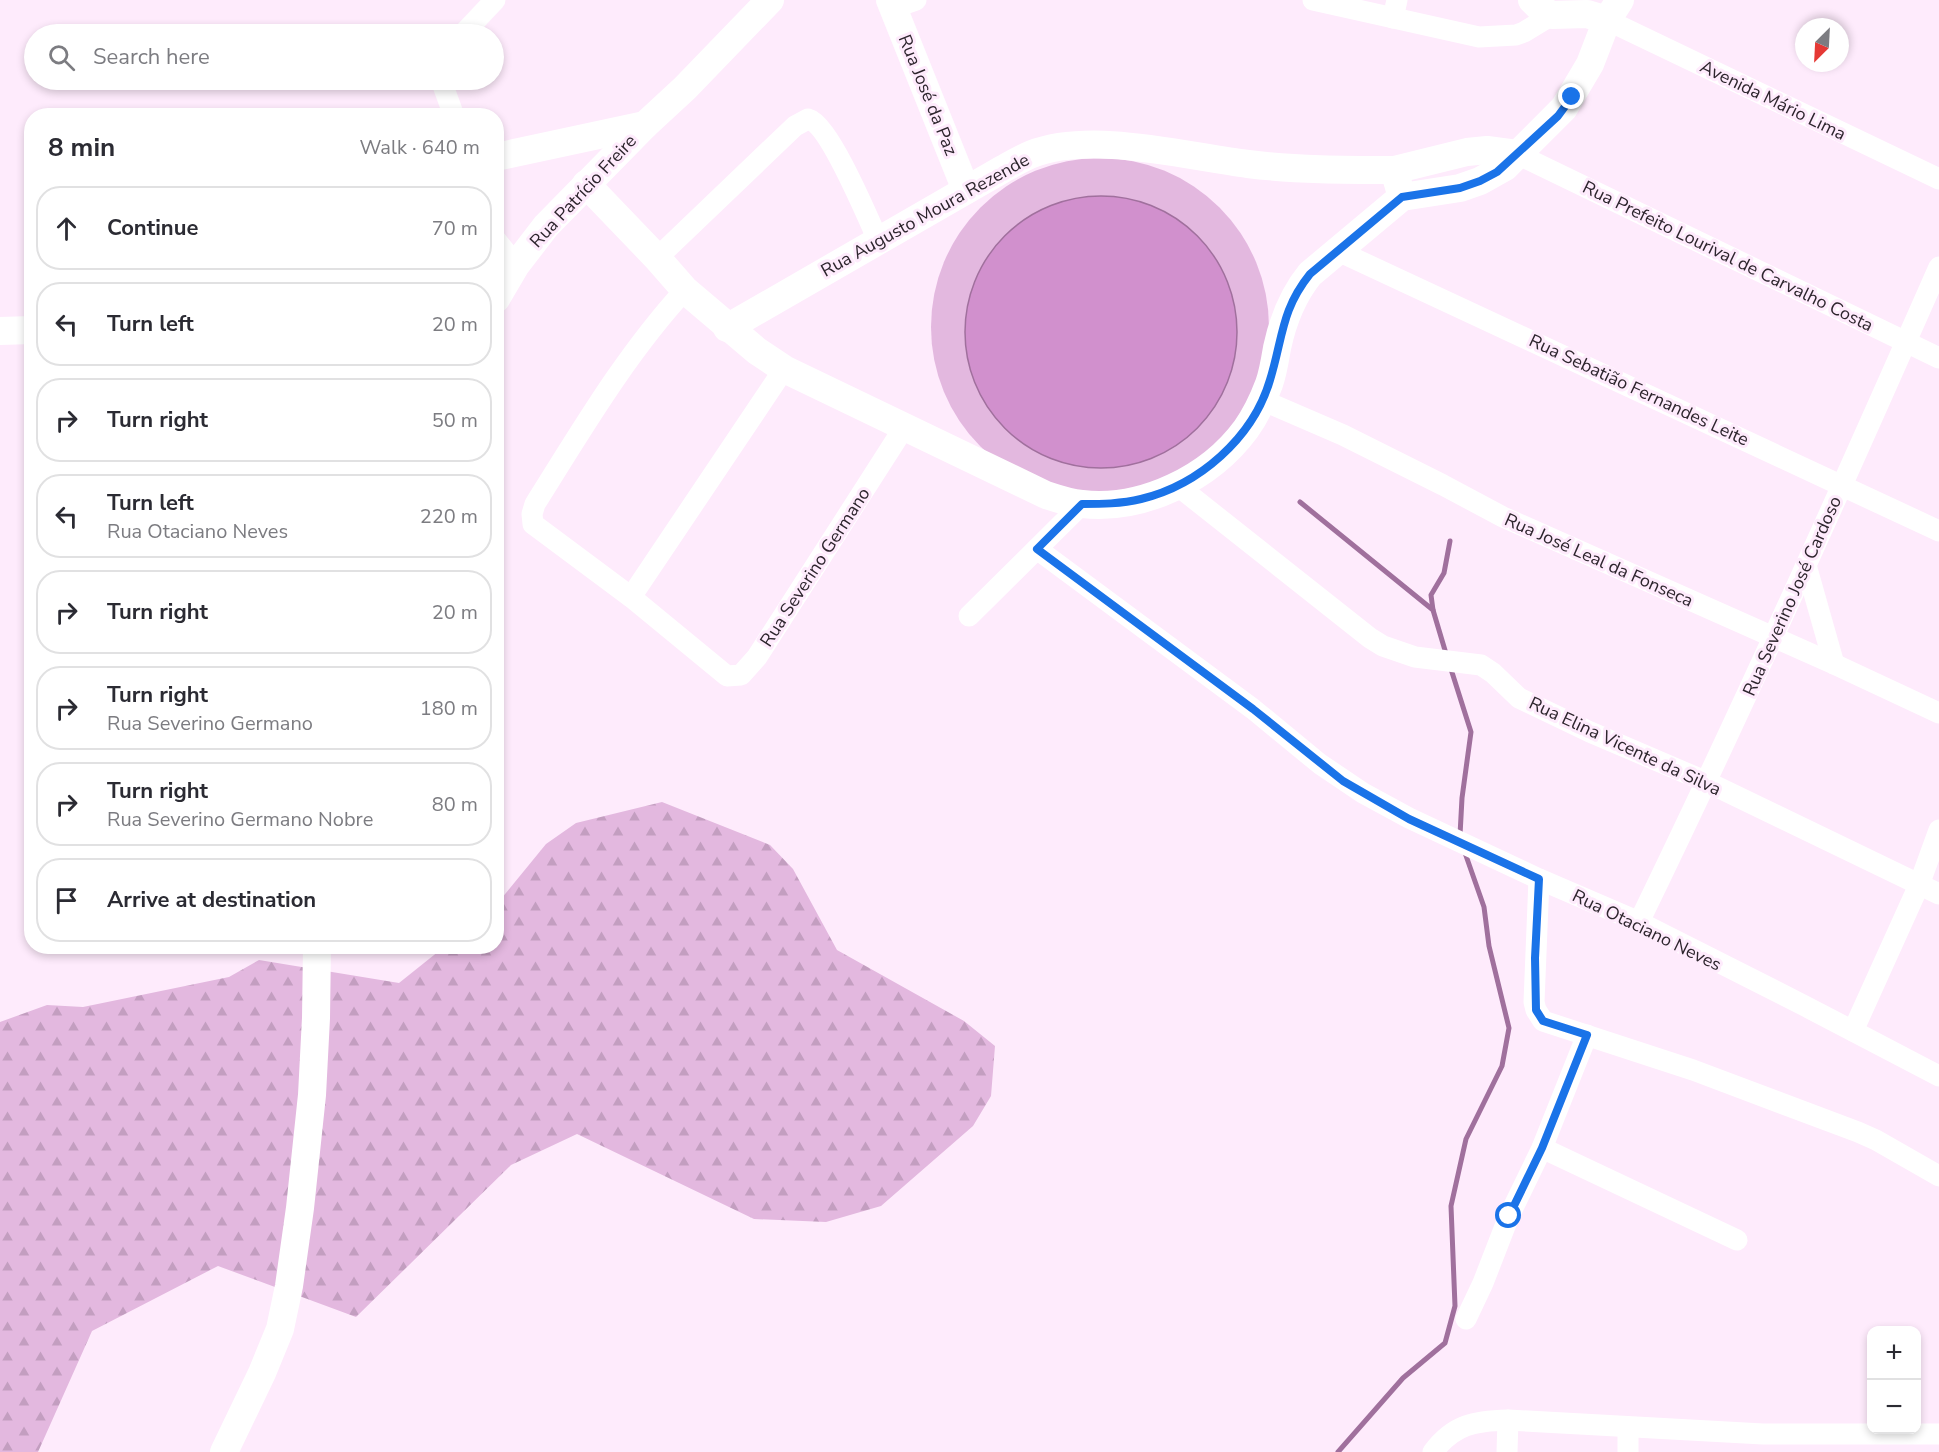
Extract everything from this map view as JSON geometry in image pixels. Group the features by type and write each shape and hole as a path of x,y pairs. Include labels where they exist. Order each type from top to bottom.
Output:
{"street":[{"path":"472,24 495,0"},
{"path":"645,125 685,88 770,0"},
{"path":"1313,0 1395,9 1465,34 1487,37 1516,35 1542,8 1587,14 1613,10"},
{"name":"Rua José da Paz","path":"899,3 966,190"},
{"path":"585,184 685,290 727,328 784,369 1046,495 1082,504 1142,499 1178,486 1223,454 1247,427 1270,381 1287,311 1298,289 1310,274 1402,197 1460,188 1497,172 1558,116 1572,97 1597,50 1613,10"},
{"name":"Avenida Mário Lima","path":"1613,10 1939,179"},
{"path":"445,90 451,108"},
{"path":"657,258 795,126 808,119 819,126 830,144 856,189 878,240"},
{"name":"Rua Patrício Freire","path":"504,155 645,125"},
{"name":"Rua Patrício Freire","path":"504,285 516,265 546,226 645,125"},
{"name":"Rua Augusto Moura Rezende","path":"727,328 1031,154 1079,144 1116,146 1250,165 1318,170 1394,170 1467,152 1487,150 1517,154"},
{"name":"Rua Prefeito Lourival de Carvalho Costa","path":"1517,154 1939,358"},
{"path":"1394,170 1402,197"},
{"name":"Rua Patrício Freire","path":"504,250 516,265"},
{"name":"Rua Sebatião Fernandes Leite","path":"1338,251 1939,531"},
{"name":"Rua Severino José Cardoso","path":"1639,922 1774,637 1939,267"},
{"path":"685,290 651,329 617,376 533,509 533,524 632,597 784,369"},
{"path":"0,331 24,330"},
{"name":"Rua José Leal da Fonseca","path":"1262,400 1342,435 1503,517 1939,713"},
{"name":"Rua Severino Germano","path":"632,597 727,676 741,675 748,668 852,512 905,426"},
{"name":"Rua Elina Vicente da Silva","path":"1178,486 1383,646 1415,657 1481,665 1493,673 1519,698 1590,732 1707,782 1939,894"},
{"path":"969,616 1082,504"},
{"name":"Rua Otaciano Neves","path":"1037,549 1253,709 1343,781 1409,819 1639,922 1939,1076"},
{"path":"1806,565 1834,664"},
{"path":"1853,1031 1919,885 1939,831"},
{"path":"1539,879 1535,958 1536,1010 1543,1021 1693,1070 1858,1132 1939,1176"},
{"path":"224,1452 262,1373 280,1329 289,1286 312,1095 317,954"},
{"path":"1466,1319 1483,1283 1509,1216 1542,1148 1587,1035"},
{"path":"1542,1148 1737,1240"},
{"path":"1507,1452 1508,1420"},
{"path":"1433,1452 1452,1433 1468,1424 1508,1420 1628,1427 1763,1443 1930,1440"},
{"path":"1628,1427 1628,1452"}],"green space":[{"path":"1100,158 1133,161 1165,171 1194,186 1220,207 1241,233 1256,262 1266,294 1269,327 1266,360 1256,392 1241,421 1220,447 1194,468 1165,483 1133,493 1100,496 1067,493 1035,483 1006,468 980,447 959,421 944,392 934,360 931,327 934,294 944,262 959,233 980,207 1006,186 1035,171 1067,161"},
{"path":"662,802 770,845 793,869 837,950 964,1021 995,1046 991,1096 973,1126 881,1206 826,1222 754,1219 577,1134 511,1165 356,1317 218,1266 92,1331 38,1452 0,1452 0,1022 47,1005 83,1007 229,977 259,960 399,983 435,954 504,954 504,895 546,844 576,823"}],"shaded area":[{"path":"1101,196 1128,199 1153,206 1177,219 1197,236 1214,256 1227,280 1234,305 1237,332 1234,359 1227,384 1214,408 1197,428 1177,445 1153,458 1128,465 1101,468 1074,465 1049,458 1025,445 1005,428 988,408 975,384 968,359 965,332 968,305 975,280 988,256 1005,236 1025,219 1049,206 1074,199"}],"waterway":[{"path":"1300,502 1433,610 1447,657"},
{"path":"1433,610 1431,595 1444,573 1450,541"},
{"path":"1450,666 1471,732 1462,798 1460,835"},
{"path":"1338,1452 1403,1378 1445,1343 1455,1306 1451,1206 1466,1139 1502,1066 1509,1028 1489,946 1484,907 1464,850"}],"route":[{"path":"1509,1216 1542,1148 1587,1035 1543,1021 1536,1010 1534,1002 1535,958 1539,879 1409,819 1343,781 1253,709 1037,549 1082,504 1142,499 1164,492 1178,486 1215,461 1247,427 1262,400 1270,381 1287,311 1298,289 1310,274 1402,197 1460,188 1497,172 1558,116 1572,97"}]}
